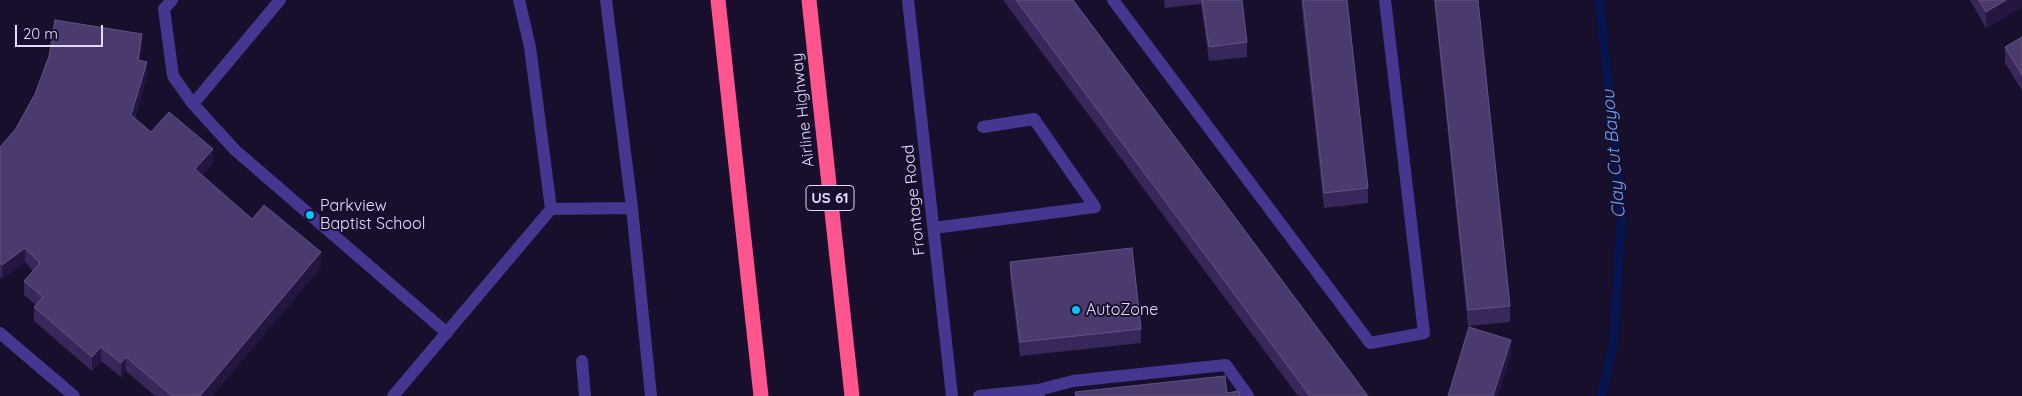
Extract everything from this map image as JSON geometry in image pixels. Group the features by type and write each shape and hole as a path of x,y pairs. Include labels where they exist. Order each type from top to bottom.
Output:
{"highway":[{"path":"718,0 761,396"},
{"name":"Airline Highway","path":"808,0 852,396"}],"street":[{"path":"172,0 164,9 173,76 193,104 235,150 447,332"},
{"path":"193,104 280,0"},
{"path":"393,396 552,209 530,47 519,0"},
{"path":"606,0 632,208 652,396"},
{"name":"Frontage Road","path":"908,0 952,396"},
{"path":"1113,0 1370,343 1424,333 1385,0"},
{"path":"934,228 1095,207 1034,120 983,127"},
{"path":"552,209 632,208"},
{"path":"0,333 74,396"},
{"path":"582,361 585,396"},
{"path":"979,396 1038,393 1073,381 1226,365 1248,396"}],"building":[{"path":"1016,0 1073,0 1368,396 1310,396"},
{"path":"1202,0 1242,0 1247,42 1209,47"},
{"path":"1303,0 1347,0 1368,188 1324,193"},
{"path":"1435,0 1478,0 1510,306 1468,310"},
{"path":"1979,0 2006,0 1986,12"},
{"path":"55,20 142,34 138,60 147,62 131,115 151,132 169,112 213,149 195,169 252,219 264,205 321,252 200,396 172,396 126,357 121,363 101,347 92,357 34,307 43,297 24,281 40,263 25,248 2,265 0,263 0,147 15,130 35,94 49,56"},
{"path":"2022,37 2022,75 2005,47"},
{"name":"AutoZone","path":"1132,248 1141,329 1020,342 1010,262"},
{"path":"1469,327 1511,340 1493,396 1448,396"},
{"path":"1225,376 1227,393 1239,391 1240,396 1076,396 1075,392"}],"waterway":[{"name":"Clay Cut Bayou","path":"1599,0 1622,206 1613,348 1601,396"}],"place":[{"name":"Parkview Baptist School","path":"310,215"},
{"name":"AutoZone","path":"1076,310"}]}
